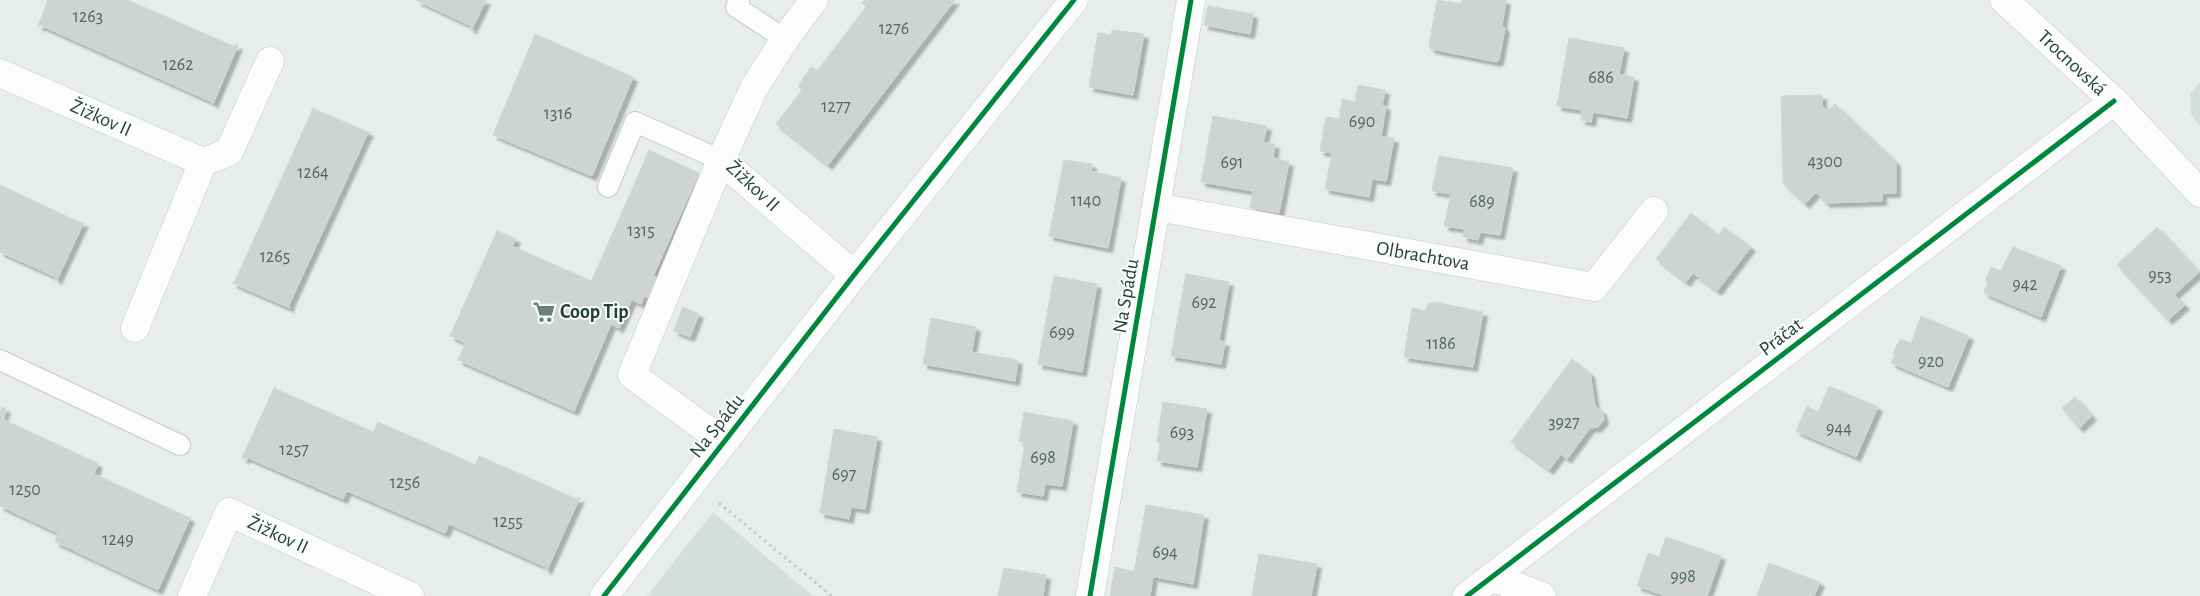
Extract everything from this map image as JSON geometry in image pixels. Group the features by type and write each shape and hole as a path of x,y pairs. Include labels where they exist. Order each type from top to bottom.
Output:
{"street":[{"name":"Žižkov II","path":"814,0 786,38 754,88 722,160 854,275"},
{"name":"Na Spádu","path":"604,596 854,275 1074,0"},
{"name":"Na Spádu","path":"1090,596 1191,0"},
{"name":"Trocnovská","path":"2004,0 2114,101 2200,193"},
{"path":"135,328 203,162 229,152 270,61"},
{"name":"Žižkov II","path":"0,73 203,162"},
{"name":"Práčat","path":"1467,596 2114,101"},
{"path":"722,160 632,374 724,442"},
{"name":"Olbrachtova","path":"1157,207 1594,287 1654,211"},
{"name":"Žižkov II","path":"192,596 229,512 410,596"},
{"path":"1491,577 1542,596"}],"lane":[{"path":"739,0 736,7 786,38"},
{"path":"608,187 636,122 722,160"},
{"path":"0,360 180,445"}],"path":[{"path":"693,482 832,596"}],"shaded area":[{"path":"2200,82 2200,127 2191,114 2190,105 2191,92"},
{"path":"713,512 813,596 647,596"}],"building":[{"path":"48,0 128,0 235,47 236,44 238,45 213,104 40,25 40,27 38,26"},
{"path":"416,0 486,0 472,29 469,28 471,26"},
{"path":"865,0 955,0 828,165 776,124 802,90 798,86 811,67 817,71 866,7 862,3"},
{"path":"1437,0 1461,4 1462,0 1506,0 1502,25 1505,28 1497,62 1431,49 1429,46"},
{"path":"1208,6 1253,14 1250,34 1204,25"},
{"path":"1112,30 1144,34 1133,95 1089,87 1098,33 1111,35"},
{"path":"535,34 633,77 592,176 493,135"},
{"path":"1569,38 1624,48 1619,74 1634,77 1627,118 1593,112 1591,122 1581,120 1582,110 1557,106"},
{"path":"1358,85 1385,90 1382,106 1386,106 1381,137 1394,138 1386,181 1372,179 1369,197 1325,189 1332,153 1320,151 1326,117 1339,119 1342,99 1355,102"},
{"path":"1822,95 1822,105 1828,111 1835,104 1896,162 1896,193 1882,193 1882,201 1826,203 1816,192 1805,204 1783,183 1781,96"},
{"path":"312,108 370,133 367,135 289,305 290,308 232,283 235,281"},
{"path":"1213,116 1267,126 1263,143 1275,144 1273,158 1289,162 1279,213 1250,208 1253,191 1201,182"},
{"path":"649,150 699,173 677,222 627,201"},
{"path":"1439,156 1513,168 1500,235 1480,232 1478,240 1463,237 1465,229 1444,226 1451,194 1432,191"},
{"path":"1064,160 1092,164 1091,171 1121,178 1108,248 1049,236"},
{"path":"0,185 81,223 84,222 57,280 55,279 56,277 0,252"},
{"path":"627,201 677,222 653,276 660,279 652,299 644,296 641,304 591,282"},
{"path":"1691,213 1719,235 1724,227 1751,247 1717,291 1693,273 1686,282 1656,259"},
{"path":"2157,227 2199,272 2174,295 2185,305 2168,320 2117,265"},
{"name":"Coop Tip","path":"497,231 516,239 512,246 632,299 619,328 611,324 574,411 458,360 466,343 450,336"},
{"path":"2013,247 2061,266 2041,317 1984,293 1988,282 1985,281 1991,267 2001,271"},
{"path":"1186,274 1229,282 1219,341 1175,333"},
{"path":"1054,276 1097,284 1082,372 1038,364"},
{"path":"1434,302 1483,312 1473,367 1404,357 1412,308 1426,311 1428,304"},
{"path":"683,307 699,314 690,337 674,331"},
{"path":"1921,316 1969,336 1948,387 1891,363 1895,354 1893,353 1900,339 1911,343"},
{"path":"931,318 976,327 968,372 923,364"},
{"path":"1175,333 1225,342 1221,364 1171,356"},
{"path":"971,352 1018,360 1015,381 968,372"},
{"path":"1572,359 1590,373 1595,406 1602,411 1604,420 1598,427 1590,428 1567,459 1561,454 1549,470 1511,442"},
{"path":"275,386 276,389 373,432 343,499 246,457 245,459 242,458"},
{"path":"1829,386 1878,407 1856,457 1796,431 1807,406 1818,412"},
{"path":"2075,397 2092,416 2079,428 2062,408"},
{"path":"1163,402 1207,409 1197,467 1157,461 1160,444 1157,442"},
{"path":"2,407 6,409 2,419 95,462 58,543 55,542 58,533 0,506 0,412"},
{"path":"1024,412 1073,421 1062,486 1045,484 1043,496 1017,492 1025,442 1019,441"},
{"path":"378,422 476,465 445,533 347,491"},
{"path":"834,429 877,437 865,509 851,507 849,519 820,513"},
{"path":"479,456 577,499 580,497 547,570 545,569 546,567 449,524"},
{"path":"95,462 98,464 94,474 190,518 158,590 58,543"},
{"path":"1146,505 1204,515 1193,584 1134,573"},
{"path":"1666,537 1721,556 1707,596 1666,596 1637,586 1648,553 1659,557"},
{"path":"1259,554 1317,564 1311,596 1252,596"},
{"path":"1769,563 1820,582 1814,596 1757,596"},
{"path":"1115,567 1153,576 1150,596 1110,596"},
{"path":"1004,568 1046,575 1043,596 998,596"}],"cycle path":[{"path":"604,596 854,275 1074,0"},
{"path":"1090,596 1191,0"},
{"path":"1467,596 2114,101"}],"place":[{"name":"Coop Tip","path":"544,312"}]}
